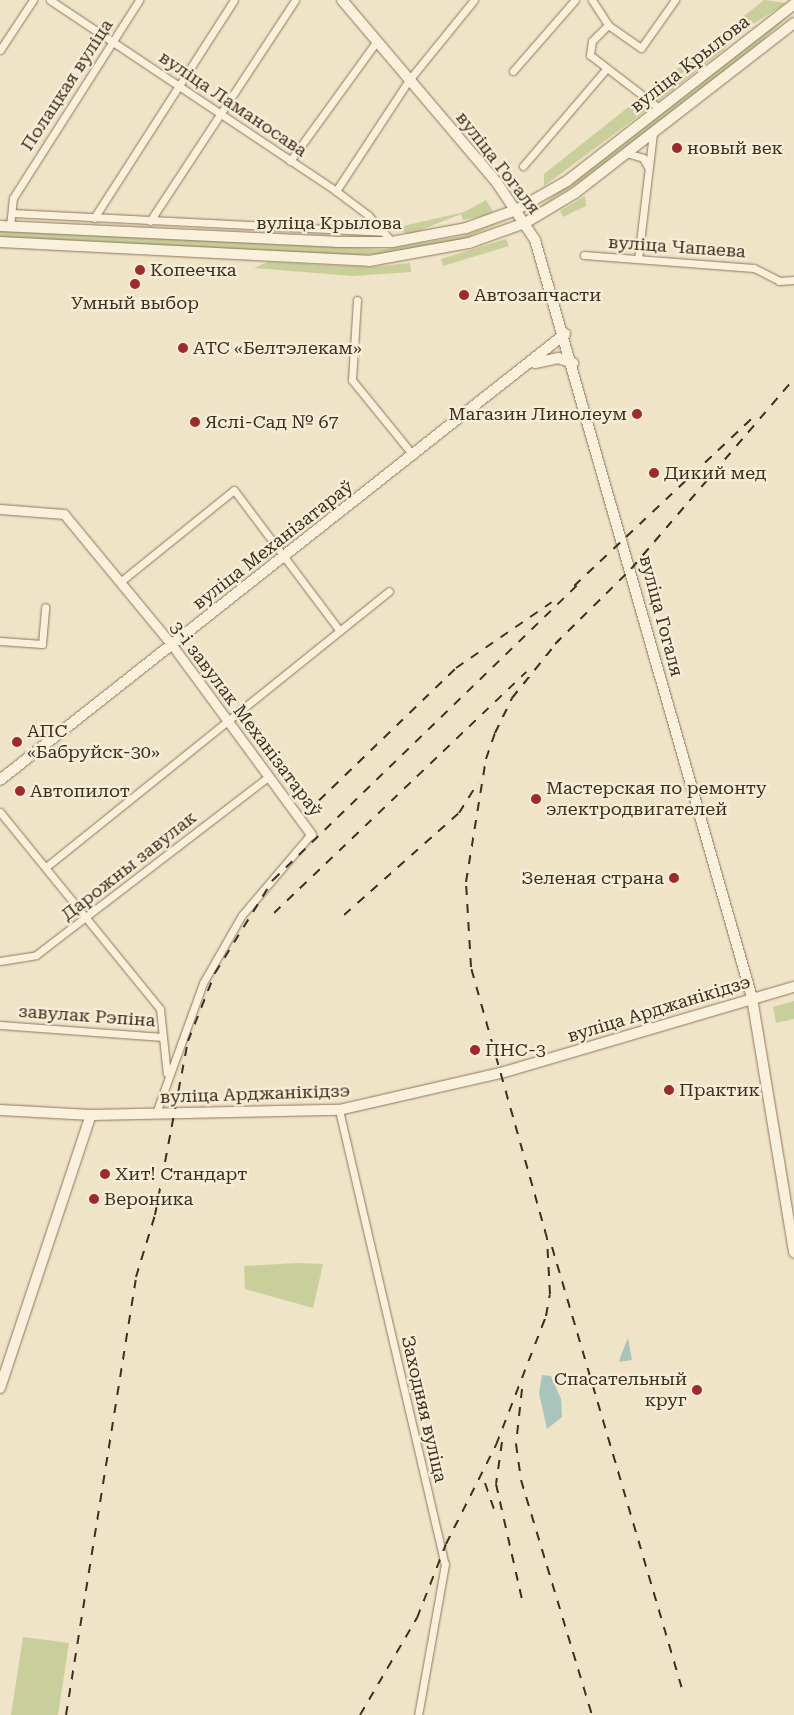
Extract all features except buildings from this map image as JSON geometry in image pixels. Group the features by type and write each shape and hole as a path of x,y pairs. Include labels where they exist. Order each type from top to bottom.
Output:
{"main road":[{"name":"вуліца Гогаля","path":"342,0 516,210 535,240 565,334 752,998 794,1253"},
{"name":"вуліца Крылова","path":"5,226 392,242 466,228 516,210 567,181 794,4"},
{"name":"вуліца Крылова","path":"0,242 370,261 447,248 525,223 626,153 794,23"},
{"name":"вуліца Механізатараў","path":"0,780 413,455 532,364 565,334"},
{"path":"532,364 558,358 573,363"},
{"name":"вуліца Арджанікідзэ","path":"0,1110 91,1114 339,1110 501,1073 794,987"},
{"path":"0,1388 91,1114"}],"street":[{"path":"0,50 33,0"},
{"name":"вуліца Ламаносава","path":"50,0 336,191 392,242"},
{"name":"Полацкая вуліца","path":"5,226 12,213 12,198 139,0"},
{"path":"94,218 181,87 234,0"},
{"path":"150,221 295,0"},
{"path":"336,191 409,80 474,0"},
{"path":"513,71 575,0"},
{"path":"592,0 608,24 641,48 675,0"},
{"path":"608,24 592,41 590,54 659,108"},
{"path":"290,160 377,42"},
{"path":"523,166 607,68"},
{"path":"638,259 648,167 654,132"},
{"path":"626,153 643,158 648,167"},
{"path":"12,213 383,232"},
{"name":"вуліца Чапаева","path":"584,255 754,268 779,281 794,280"},
{"path":"357,300 352,380 413,455"},
{"path":"120,582 234,490 340,631"},
{"name":"3-і завулак Механізатараў","path":"0,509 64,514 172,645 311,834 242,914 200,991 168,1075 156,1113"},
{"path":"46,867 230,722 389,591"},
{"path":"0,641 42,644 45,607"},
{"name":"Дарожны завулак","path":"0,960 36,955 268,778"},
{"path":"0,812 160,1009 163,1037"},
{"name":"завулак Рэпіна","path":"0,1025 163,1037 168,1075"},
{"name":"Заходняя вуліца","path":"339,1110 445,1564 418,1715"}],"green space":[{"path":"764,0 786,3 747,28 740,19"},
{"path":"794,11 741,60 591,175 535,210"},
{"path":"720,35 728,45 657,102 646,93"},
{"path":"641,97 652,106 544,186 544,174"},
{"path":"585,196 586,206 563,217 560,211"},
{"path":"486,200 493,211 487,215 463,220 461,214 411,234 390,229 464,212"},
{"path":"508,220 463,239 383,254 348,255 0,237 0,231 384,249 462,236"},
{"path":"506,239 509,246 443,266 441,259"},
{"path":"268,262 370,267 410,263 411,272 353,276 254,268"},
{"path":"794,1001 794,1019 776,1023 773,1007"},
{"path":"296,1263 323,1264 313,1308 245,1289 244,1266"},
{"path":"23,1637 69,1643 58,1715 11,1715"}],"water":[{"path":"628,1338 632,1360 619,1362 621,1355"},
{"path":"542,1375 551,1376 561,1399 562,1417 547,1429 539,1393"}],"railway":[{"path":"555,644 631,569 794,379"},
{"path":"574,586 752,418"},
{"path":"66,1715 136,1277 155,1215 188,1041 215,973 273,880 580,582"},
{"path":"306,813 456,668 552,602"},
{"path":"360,1715 417,1618 446,1544 496,1445 546,1316 550,1294 547,1238 471,967 466,882 486,759 495,733 512,698 559,640"},
{"path":"274,913 526,672"},
{"path":"344,915 459,813 478,783"},
{"path":"552,1247 682,1688"},
{"path":"522,1389 516,1444 521,1480 592,1715"},
{"path":"502,1442 496,1484 523,1604"},
{"path":"485,1483 495,1512"}],"place":[{"name":"новый век","path":"677,148"},
{"name":"Копеечка","path":"140,270"},
{"name":"Умный выбор","path":"135,284"},
{"name":"Автозапчасти","path":"464,295"},
{"name":"АТС «Белтэлекам»","path":"183,348"},
{"name":"Магазин Линолеум","path":"637,414"},
{"name":"Яслі-Сад № 67","path":"195,422"},
{"name":"Дикий мед","path":"654,473"},
{"name":"АПС «Бабруйск-30»","path":"17,742"},
{"name":"Автопилот","path":"20,791"},
{"name":"Мастерская по ремонту электродвигателей","path":"536,799"},
{"name":"Зеленая страна","path":"674,878"},
{"name":"ПНС-3","path":"475,1050"},
{"name":"Практик","path":"669,1090"},
{"name":"Хит! Стандарт","path":"105,1174"},
{"name":"Вероника","path":"94,1199"},
{"name":"Спасательный круг","path":"697,1390"}]}
